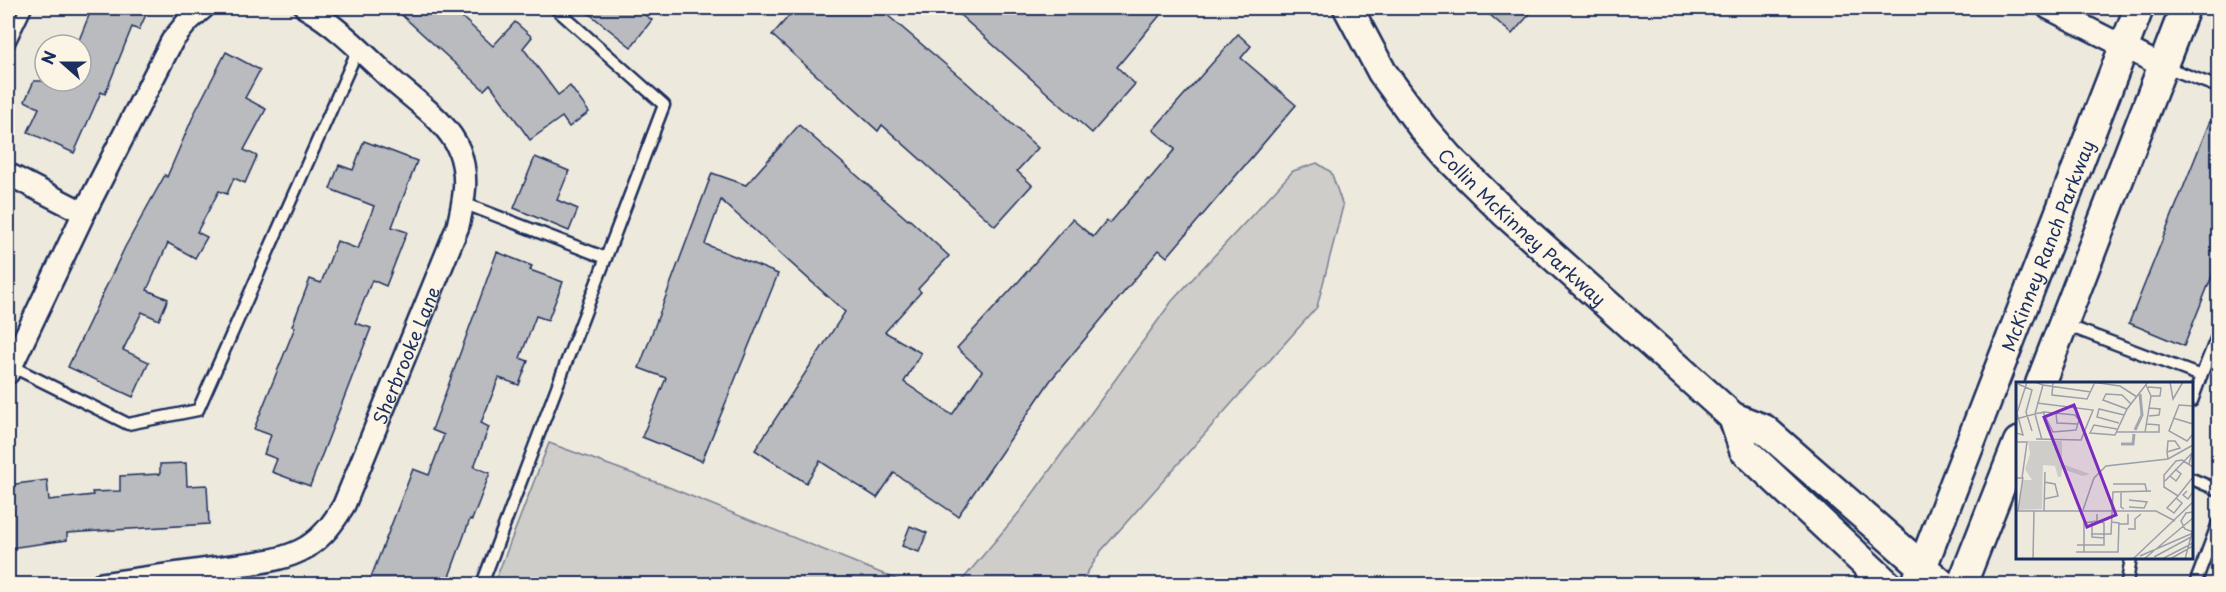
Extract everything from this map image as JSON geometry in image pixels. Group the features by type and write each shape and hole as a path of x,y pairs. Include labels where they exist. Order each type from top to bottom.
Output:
{"main road":[{"name":"Collin McKinney Parkway","path":"1348,8 1382,72 1423,128 1448,157 1505,213 1733,417 1764,429 1927,579"},
{"name":"McKinney Ranch Parkway","path":"1927,579 2139,8"},
{"path":"2041,382 2185,8"},
{"name":"Collin McKinney Parkway","path":"1733,417 1744,450 1887,585"},
{"path":"1962,585 2016,447"}],"street":[{"path":"9,369 84,213 172,41 188,21 203,8"},
{"name":"Sherbrooke Lane","path":"102,585 291,555 307,547 322,535 344,506 458,226 463,203 465,174 458,150 450,135 436,119 329,23 306,8"},
{"path":"2048,8 2162,66"},
{"path":"8,174 84,213"}],"lane":[{"path":"8,45 26,8"},
{"path":"482,585 664,105 555,8"},
{"path":"9,369 128,424 198,410 358,49"},
{"path":"2162,66 2218,87"},
{"path":"463,203 606,258"},
{"path":"2063,323 2201,376"},
{"path":"2193,398 2218,334"},
{"path":"2193,479 2218,490"},
{"path":"2195,585 2218,523"},
{"path":"2128,585 2131,559"}],"shaded area":[{"path":"1317,163 1331,172 1343,206 1317,307 1101,551 1080,584 959,584 1021,510 1172,301 1293,171"},
{"path":"549,443 661,484 908,584 494,584"}],"building":[{"path":"92,8 149,8 139,30 132,27 105,94 101,92 74,153 28,132 39,108 25,101 33,83 33,93 93,93 93,33 82,33"},
{"path":"394,8 452,8 493,46 515,22 532,37 523,48 558,95 570,86 589,112 569,127 562,117 530,140 490,84 484,90"},
{"path":"582,8 650,8 645,15 652,20 631,47"},
{"path":"796,8 879,8 966,82 1038,148 1017,171 1032,185 995,226 882,125 878,131 772,35"},
{"path":"952,8 1166,8 1117,67 1135,84 1092,133"},
{"path":"1482,8 1535,8 1512,34"},
{"path":"1238,34 1251,46 1241,58 1296,105 1167,257 1159,250 1050,381 958,516 894,473 877,498 820,461 806,483 755,450 845,312 721,200 705,244 778,274 702,461 642,437 666,378 639,368 712,173 746,185 799,125 949,256 918,289 921,292 885,332 921,353 904,382 952,415 982,371 957,348 1072,219 1093,237 1106,221 1110,223 1149,180 1175,149 1153,130"},
{"path":"226,52 260,70 245,98 266,109 244,150 257,156 245,183 234,178 227,194 219,191 197,232 207,237 195,258 168,243 147,290 168,299 159,320 142,312 123,350 149,362 133,397 68,367 125,247 165,175 167,177 195,112"},
{"path":"2218,101 2218,261 2184,346 2129,323"},
{"path":"364,141 417,161 392,227 407,232 386,286 372,280 355,323 371,328 310,486 272,472 277,459 264,454 271,435 254,429 295,327 292,326 310,279 321,283 337,241 358,249 374,206 330,189 339,165 353,170"},
{"path":"535,157 569,171 557,200 578,209 569,231 514,208"},
{"path":"497,252 532,266 530,270 563,282 548,320 536,316 520,358 528,361 519,385 499,378 481,423 489,427 474,467 490,473 472,520 470,519 446,585 368,585 413,469 429,475 444,435 432,430"},
{"path":"186,463 187,486 207,485 209,524 67,533 67,540 10,548 8,485 47,480 49,500 93,495 92,492 120,491 120,476 160,474 160,464"},
{"path":"910,526 927,533 919,552 902,546"}]}
